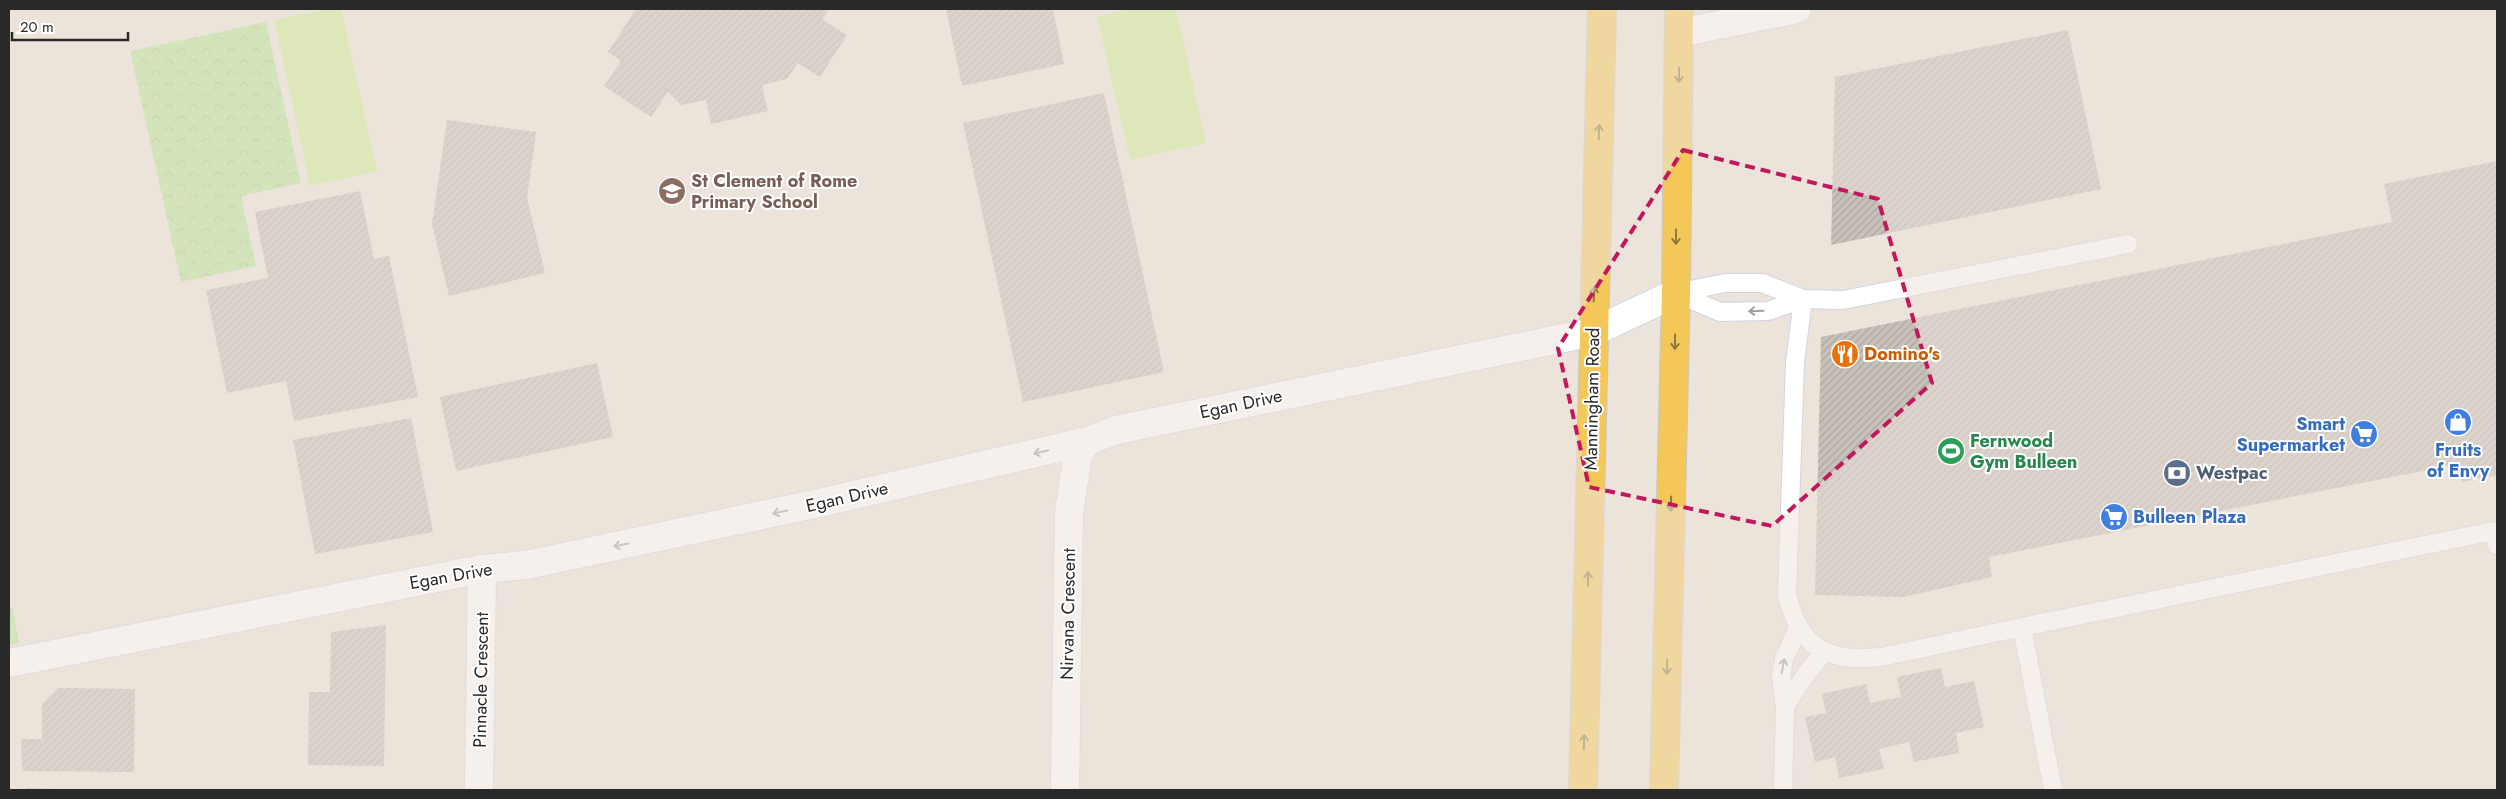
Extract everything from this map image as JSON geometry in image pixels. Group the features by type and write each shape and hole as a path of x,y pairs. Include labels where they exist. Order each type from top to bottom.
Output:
{"main road":[{"name":"Manningham Road","path":"1583,790 1602,9"},
{"path":"1664,790 1676,293 1679,21"}],"street":[{"path":"1679,21 1797,9"},
{"name":"Egan Drive","path":"9,663 482,569 526,565 819,504 1088,441 1116,430 1593,332 1676,293"},
{"name":"Nirvana Crescent","path":"1065,790 1069,512 1078,454 1088,441"},
{"name":"Pinnacle Crescent","path":"479,790 482,569"}],"lane":[{"path":"1676,293 1725,283 1762,283 1803,299 1843,300 2128,244"},
{"path":"1676,293 1720,312 1768,311 1803,299"},
{"path":"1803,299 1795,362 1787,594 1791,614 1798,628 1811,645 1824,652 1841,657 1860,659 1881,657 2494,530 2497,545"},
{"path":"2022,627 2053,790"},
{"path":"1783,790 1785,706 1781,677 1784,659 1798,628"},
{"path":"1785,706 1806,674 1824,652"}],"highlighted area":[{"path":"1683,150 1878,199 1932,383 1772,526 1589,487 1558,348"}],"green space":[{"path":"327,9 341,9 377,171 310,186 274,20"},
{"path":"1132,9 1176,9 1206,143 1130,160 1097,17"},
{"path":"266,22 301,183 241,196 256,266 181,282 130,51"},
{"path":"9,608 13,610 19,643 9,645"}],"building":[{"path":"636,9 829,9 822,19 847,35 820,77 798,63 787,79 762,85 768,111 711,124 706,100 681,105 668,92 651,117 604,86 621,61 608,52"},
{"path":"946,9 1053,9 1064,64 962,86"},
{"path":"2068,30 2101,189 1831,245 1835,77"},
{"path":"1104,93 1164,372 1023,402 963,123"},
{"path":"447,120 536,132 527,198 545,273 449,296 432,224"},
{"path":"2497,161 2497,475 2462,482 2458,464 1989,557 1992,577 1903,597 1815,595 1821,337 2392,222 2384,184"},
{"path":"360,191 374,259 389,256 418,397 294,421 286,381 227,393 206,290 268,278 255,212"},
{"path":"597,363 613,437 456,471 440,397"},
{"path":"411,418 433,532 315,554 293,440"},
{"path":"386,625 384,766 308,765 309,692 330,692 331,632"},
{"path":"1941,668 1945,687 1974,681 1984,727 1956,733 1959,753 1914,762 1909,742 1879,749 1884,769 1839,778 1835,757 1815,762 1805,717 1826,713 1822,694 1866,684 1870,703 1901,697 1897,677"},
{"path":"58,688 135,689 134,772 22,771 21,739 42,739 42,704"},
{"path":"26,788 64,789 64,790 26,790"}],"place":[{"name":"St Clement of Rome Primary School","path":"672,191"},
{"name":"Domino's","path":"1845,354"},
{"name":"Fruits of Envy","path":"2458,422"},
{"name":"Smart Supermarket","path":"2364,434"},
{"name":"Fernwood Gym Bulleen","path":"1951,451"},
{"name":"Westpac","path":"2177,473"},
{"name":"Bulleen Plaza","path":"2114,517"}]}
